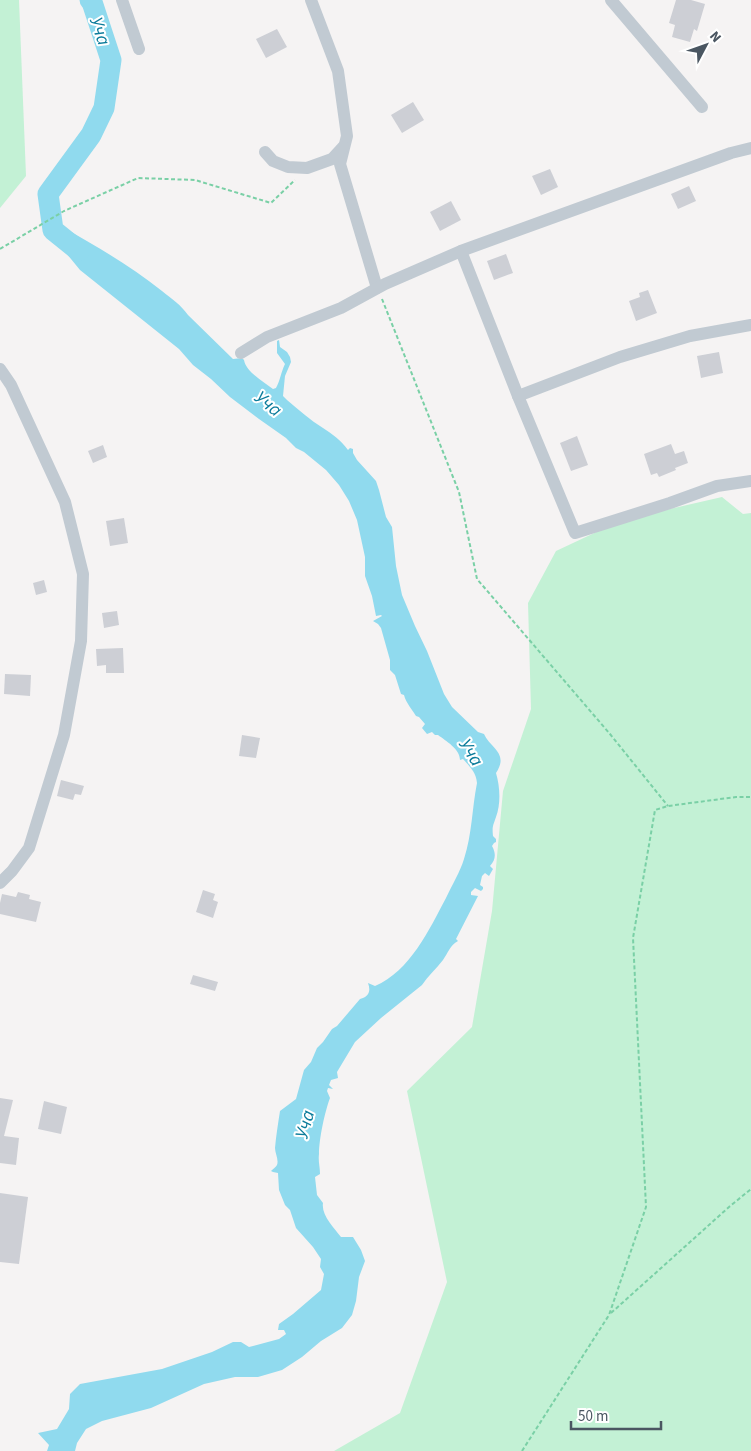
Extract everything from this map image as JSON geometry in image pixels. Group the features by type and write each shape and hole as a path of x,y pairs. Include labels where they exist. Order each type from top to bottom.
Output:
{"street":[{"path":"122,0 139,49"},
{"path":"311,0 338,71 347,136 340,164 378,288"},
{"path":"612,0 702,108"},
{"path":"265,152 273,161 288,167 307,168 332,159 343,147"},
{"path":"241,352 267,337 341,308 378,288 462,251 731,153 751,148"},
{"path":"462,251 518,396 575,533 717,486 751,481"},
{"path":"518,396 629,355 690,336 751,325"},
{"path":"0,369 11,385 65,502 83,574 81,642 64,734 29,848 0,882"}],"path":[{"path":"0,249 64,211 138,178 196,180 271,203 307,168"},
{"path":"378,288 459,492 477,579 598,720 668,806"},
{"path":"522,1451 610,1315 646,1207 633,938 655,810 668,806 736,797 751,797"},
{"path":"610,1315 751,1189"}],"green space":[{"path":"0,0 19,0 26,176 0,208"},
{"path":"722,497 743,514 751,513 751,1451 334,1451 400,1413 447,1282 407,1091 472,1027 492,911 503,791 531,709 528,603 556,551 622,520"}],"water":[{"path":"64,228 151,282 179,305 233,359 242,358 252,373 273,389 276,388 285,364 277,353 277,341 279,340 280,347 287,352 291,362 285,376 283,396 336,438 348,450 350,448 353,449 357,460 376,481 386,517 392,527 396,566 402,595 444,694 452,707 478,732 484,734 498,752 501,761 496,773 499,801 493,828 493,836 496,842 492,846 495,854 490,866 493,869 489,876 485,873 482,876 480,885 483,889 481,891 475,888 471,892 471,895 478,896 456,939 458,941 451,947 443,960 422,985 355,1042 337,1072 338,1078 331,1080 329,1085 333,1089 328,1088 327,1091 330,1098 324,1117 320,1141 320,1174 315,1177 317,1195 323,1203 326,1217 341,1237 353,1237 365,1261 359,1277 352,1315 342,1328 282,1370 258,1377 235,1377 204,1384 151,1408 102,1421 86,1429 77,1443 75,1451 47,1451 49,1445 38,1433 57,1429 69,1409 70,1394 80,1384 162,1369 212,1352 233,1342 241,1342 249,1347 279,1339 286,1334 284,1330 278,1330 279,1324 321,1290 324,1274 320,1267 321,1259 296,1228 290,1210 285,1205 279,1190 278,1173 271,1171 277,1166 275,1148 280,1111 296,1099 304,1070 311,1062 317,1048 360,999 367,995 369,991 368,983 375,986 398,970 408,960 425,936 446,898 464,859 469,841 477,783 472,770 463,759 460,760 458,752 452,746 432,732 427,734 422,728 425,724 416,716 404,695 401,694 395,675 390,670 390,660 381,628 373,621 382,616 376,616 365,576 365,557 357,520 349,501 339,485 326,470 230,397 193,365 179,349 80,270 53,237"}],"building":[{"path":"676,0 691,0 705,4 697,31 694,29 690,42 672,37 675,25 669,23"},
{"path":"277,29 287,47 266,58 256,39"},
{"path":"413,102 424,120 402,133 391,115"},
{"path":"550,169 558,187 541,195 532,176"},
{"path":"689,186 696,201 678,209 671,194"},
{"path":"451,201 461,220 440,231 430,212"},
{"path":"506,254 513,273 494,280 487,261"},
{"path":"648,290 657,313 636,321 629,301 640,297 639,293"},
{"path":"719,352 723,373 701,378 697,356"},
{"path":"577,436 588,465 571,471 560,443"},
{"path":"671,444 675,454 684,451 688,463 659,477 657,473 651,475 644,454"},
{"path":"103,445 107,457 93,463 88,451"},
{"path":"124,518 128,543 110,546 106,521"},
{"path":"44,580 47,592 36,595 33,583"},
{"path":"117,611 119,625 104,628 102,613"},
{"path":"123,648 124,673 106,673 106,665 97,666 96,649"},
{"path":"5,674 31,675 30,696 4,694"},
{"path":"242,735 260,738 256,758 239,756"},
{"path":"61,780 84,786 81,795 75,794 73,800 57,796"},
{"path":"203,890 215,894 213,900 218,902 213,918 196,912"},
{"path":"18,892 30,895 29,899 41,902 36,922 0,914 2,894 16,897"},
{"path":"193,975 218,982 215,991 190,984"},
{"path":"0,1098 13,1100 4,1136 19,1138 16,1165 0,1163"},
{"path":"44,1101 67,1107 61,1134 38,1129"},
{"path":"0,1193 28,1197 19,1264 0,1262"}],"waterway":[{"name":"Уча","path":"79,251 53,230 48,194 91,135 104,108 111,60 90,0"}]}
